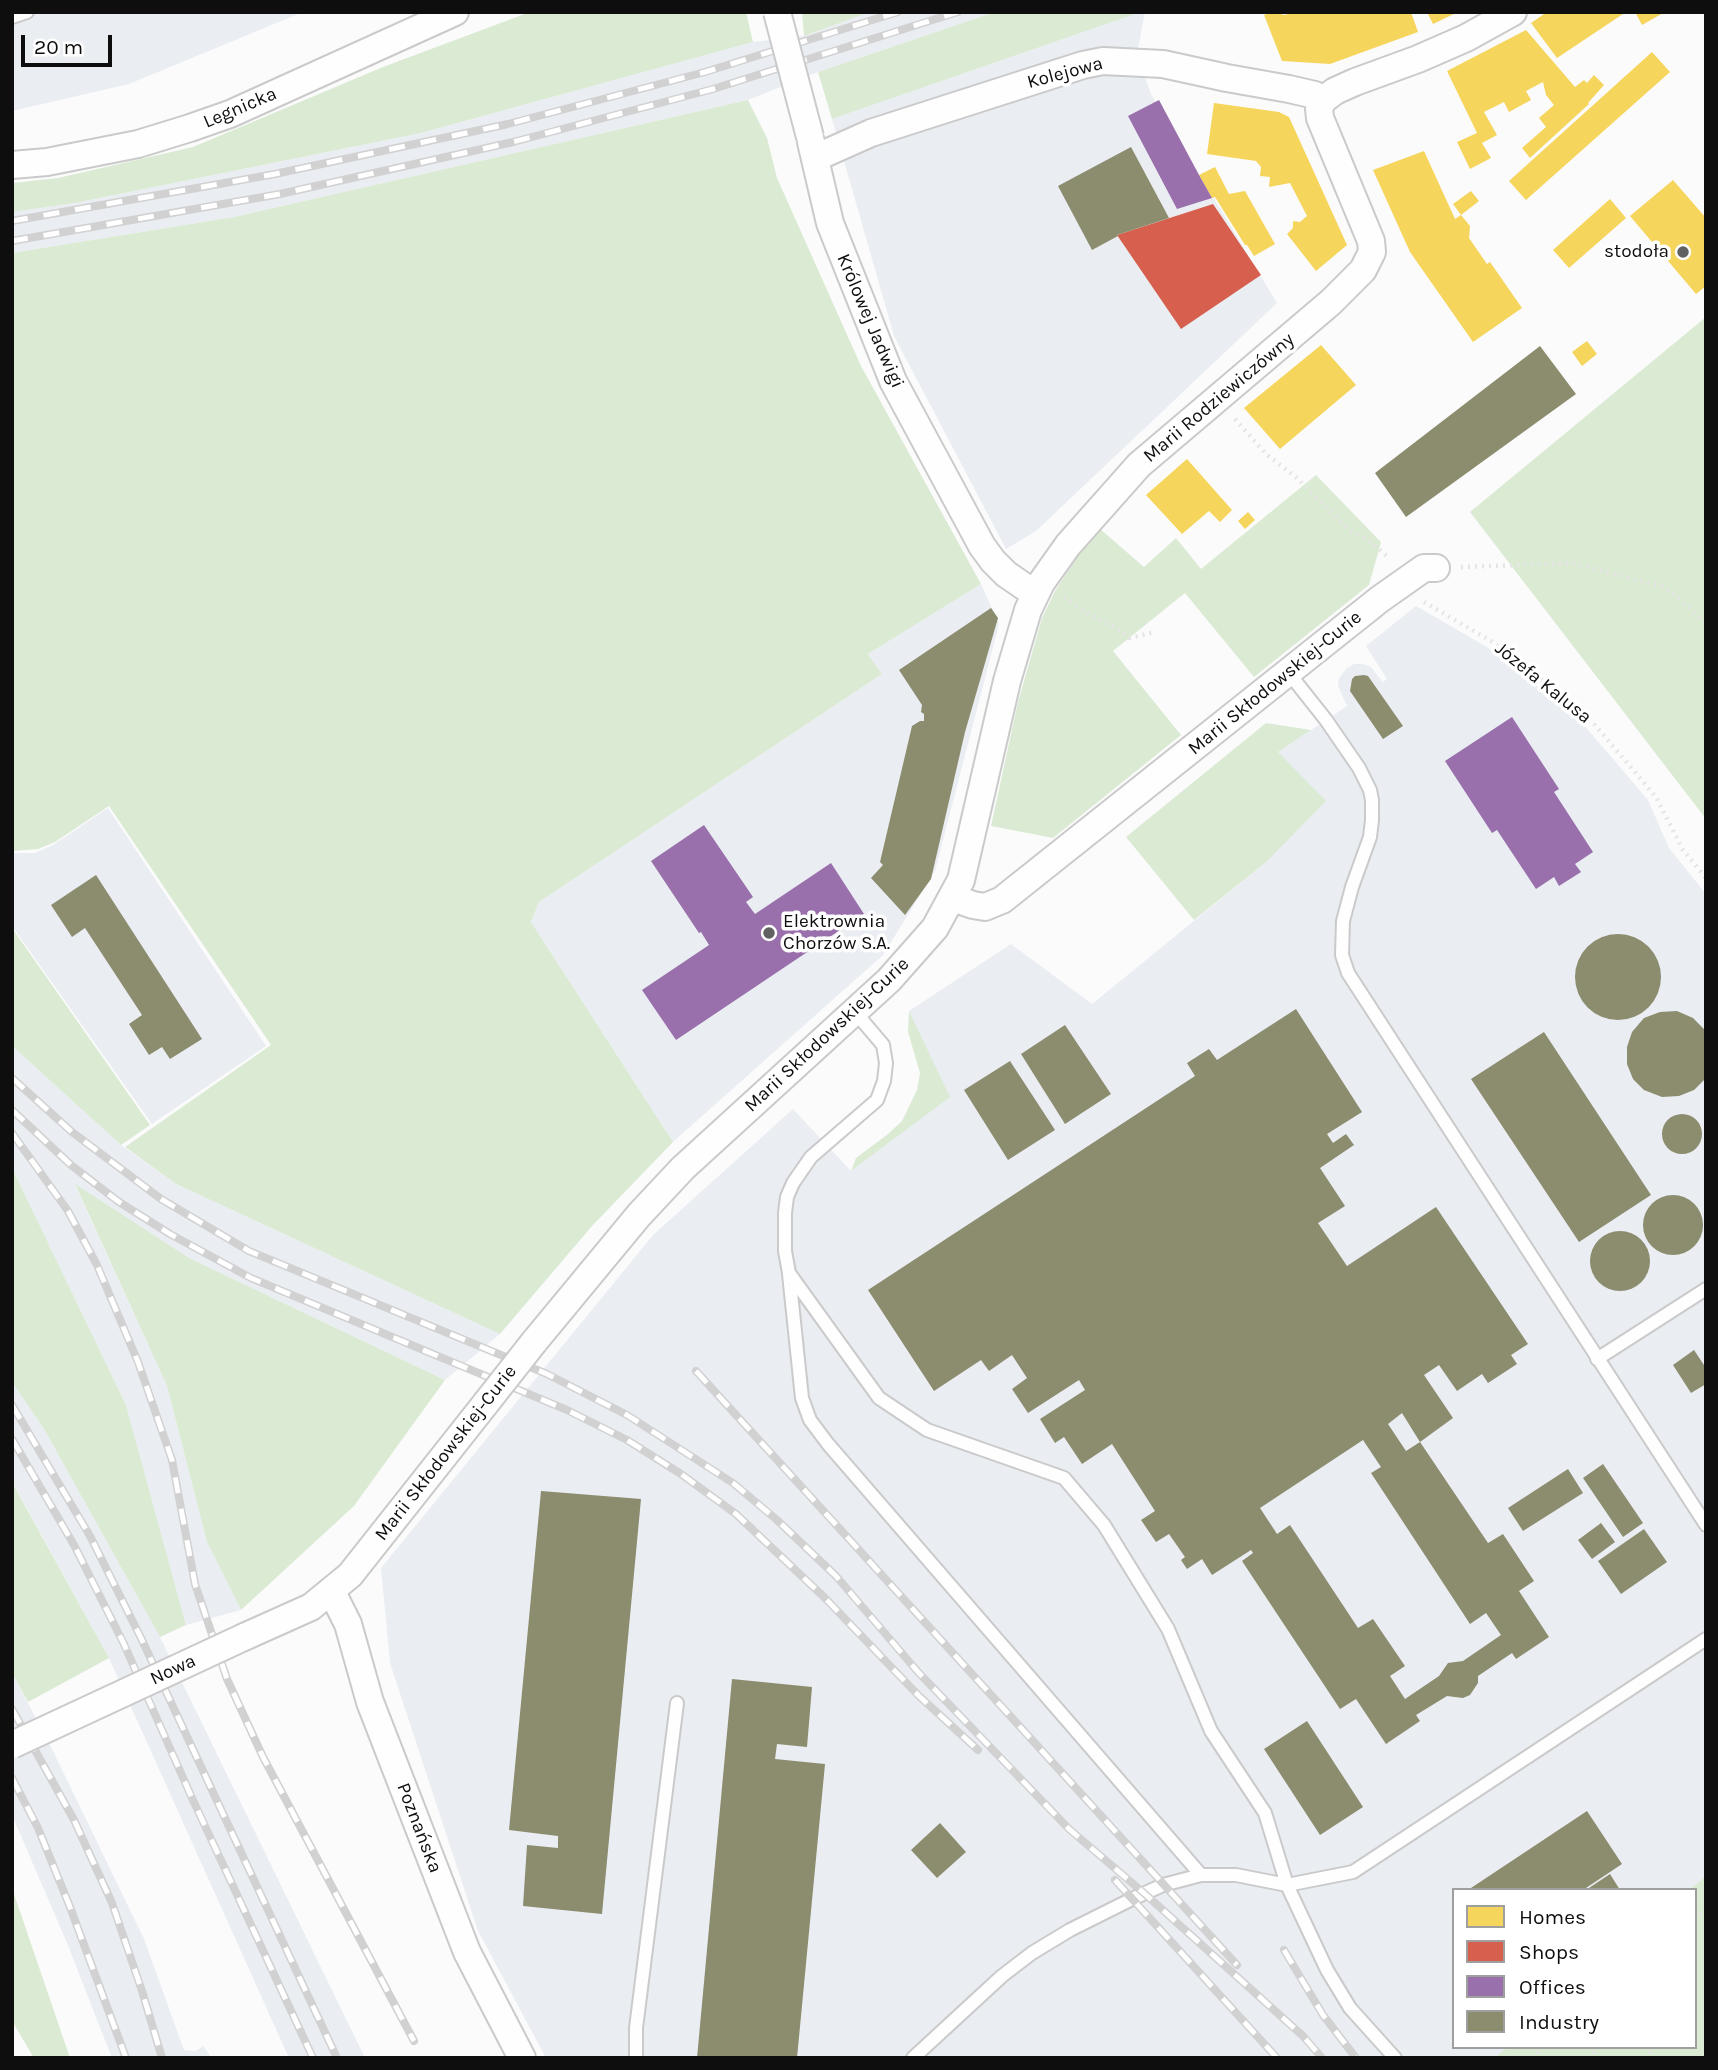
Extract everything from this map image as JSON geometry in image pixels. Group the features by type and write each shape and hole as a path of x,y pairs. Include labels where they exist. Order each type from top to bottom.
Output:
{"street":[{"name":"Legnicka","path":"12,165 47,162 138,144 191,128 230,114 455,12"},
{"name":"Królowej Jadwigi","path":"777,12 830,223 893,381 982,546 1006,574 1045,592"},
{"path":"1323,100 1355,82 1419,60 1513,12"},
{"name":"Kolejowa","path":"813,148 870,133 1083,65 1104,61 1163,64 1289,89 1315,95 1323,100"},
{"name":"Marii Rodziewiczówny","path":"953,898 973,836 1017,644 1045,592 1046,575 1068,545 1139,465 1348,287 1363,270 1372,252 1365,225 1320,118 1323,100"},
{"name":"Marii Skłodowskiej-Curie","path":"332,1592 351,1575 534,1342 630,1225 683,1168 855,1012 911,957 935,928 953,898 985,907 1002,900 1380,598 1424,568 1436,568"},
{"name":"Nowa","path":"12,1745 311,1607 332,1592"},
{"name":"Poznańska","path":"332,1592 348,1624 370,1702 467,1952 522,2058"}],"lane":[{"path":"12,17 27,12"},
{"path":"1288,672 1359,768 1372,800 1370,837 1343,920 1342,955 1348,973 1706,1525"},
{"path":"855,1012 883,1045 886,1063 884,1081 877,1100 811,1157 793,1183 787,1197 785,1213 785,1251 802,1398 810,1420 1201,1875"},
{"path":"789,1273 879,1398 927,1430 1064,1478 1104,1525 1168,1629 1211,1731 1265,1813 1287,1885 1327,1970 1350,2008 1395,2058"},
{"path":"1597,1359 1706,1289"},
{"path":"913,2058 1002,1976 1032,1953 1070,1930 1163,1885 1201,1875 1236,1875 1287,1885 1353,1872 1706,1639"},
{"path":"636,2058 636,2028 677,1703"}],"path":[{"name":"Józefa Kalusa","path":"1218,398 1266,454 1297,478 1349,530 1371,542 1389,558 1403,584 1415,597 1491,642 1583,711 1656,797 1684,850 1706,878"},
{"path":"1436,568 1573,563 1665,587 1706,623"},
{"path":"1045,592 1123,632 1129,638 1156,632"}],"shaded area":[{"path":"12,12 303,12 129,84 12,111"},
{"path":"870,12 995,12 818,72 748,100 234,217 12,253 12,212 75,203 421,133 753,42 804,36"},
{"path":"1145,12 1137,54 1151,94 1277,303 1036,531 1006,549 894,336 832,119"},
{"path":"981,584 999,624 935,871 883,955 673,1142 531,922 539,902 882,674 868,654"},
{"path":"1416,606 1487,647 1577,717 1648,800 1669,848 1706,894 1706,1876 1691,1888 1452,1888 1452,2049 1505,2049 1495,2058 546,2058 478,1931 390,1663 381,1568 653,1235 793,1109 851,1171 949,1097 909,1011 1011,944 1092,1004 1265,863 1278,752 1347,706 1338,686 1339,678 1347,668 1354,664 1363,664 1371,667 1383,682 1387,679 1366,646"},
{"path":"108,808 266,1046 152,1124 12,926 12,853 35,853 53,845"},
{"path":"12,1046 121,1145 176,1184 500,1334 445,1380 189,1258 75,1185 167,1386 207,1542 241,1610 186,1625 126,1405 12,1168"},
{"path":"12,1382 44,1429 160,1637 365,2058 289,2058 109,1658 12,1481"},
{"path":"12,1673 144,1939 184,2050 195,2051 204,2046 211,2058 112,2058 67,1943 12,1815"}],"green space":[{"path":"530,12 746,12 753,42 421,133 75,203 12,212 12,183 58,178 193,147 383,67"},
{"path":"802,12 870,12 804,36"},
{"path":"995,12 1141,12 832,119 818,72"},
{"path":"748,100 767,138 777,178 861,366 981,584 868,654 882,674 539,902 531,922 673,1142 592,1226 500,1334 176,1184 125,1147 271,1045 109,806 55,842 38,849 12,851 12,253 234,217"},
{"path":"1706,317 1706,819 1470,512"},
{"path":"1316,475 1381,542 1369,585 1254,677 1185,593 1113,651 1181,735 1053,838 991,826 1018,702 1042,618 1055,591 1100,529 1144,567 1176,538 1201,569"},
{"path":"1266,723 1311,730 1278,752 1326,801 1265,863 1194,920 1126,837"},
{"path":"12,928 150,1125 121,1145 12,1046"},
{"path":"909,1011 950,1097 851,1171 856,1158 902,1121 917,1090 920,1073 908,1032"},
{"path":"12,1168 126,1405 186,1625 160,1637 44,1429 12,1382"},
{"path":"75,1184 189,1258 445,1380 354,1506 241,1610 207,1542 167,1386"},
{"path":"12,1482 109,1658 28,1702 12,1673"},
{"path":"1706,1876 1706,2058 1495,2058 1505,2049 1697,2049 1697,1888 1691,1888"},
{"path":"12,1888 70,2058 34,2058 12,2021"}],"building: Homes":[{"path":"1271,12 1285,15 1293,12 1411,12 1418,32 1330,64 1282,61 1264,15"},
{"path":"1427,12 1458,12 1433,24"},
{"path":"1547,12 1626,12 1557,58 1531,23"},
{"path":"1635,12 1665,12 1642,25"},
{"path":"1526,30 1575,87 1584,80 1587,83 1594,75 1604,85 1589,104 1530,158 1522,148 1546,127 1539,118 1554,105 1546,95 1543,82 1526,91 1531,100 1509,112 1504,102 1484,112 1497,135 1482,143 1491,158 1470,169 1457,142 1477,133 1447,71"},
{"path":"1652,52 1670,72 1526,200 1509,181"},
{"path":"1214,103 1279,112 1289,117 1347,245 1316,271 1287,234 1293,228 1293,221 1300,222 1307,216 1290,183 1269,187 1270,177 1260,176 1261,167 1256,161 1207,154"},
{"path":"1424,151 1455,219 1461,215 1470,226 1469,238 1487,264 1490,262 1522,308 1473,342 1410,252 1373,170"},
{"path":"1215,167 1229,194 1245,191 1275,244 1254,256 1245,245 1199,175"},
{"name":"stodoła","path":"1673,180 1706,218 1706,286 1696,294 1630,216"},
{"path":"1471,191 1479,201 1461,215 1453,204"},
{"path":"1610,199 1626,218 1569,268 1553,250"},
{"path":"1587,341 1597,354 1582,366 1572,352"},
{"path":"1321,345 1356,385 1280,449 1244,408"},
{"path":"1187,459 1232,510 1220,522 1209,511 1182,534 1146,495"},
{"path":"1248,512 1255,520 1245,529 1238,521"}],"building: Shops":[{"path":"1213,204 1261,275 1181,329 1117,235"}],"building: Offices":[{"path":"1159,100 1212,198 1177,209 1128,116"},
{"path":"1512,717 1559,789 1554,792 1593,852 1575,864 1581,872 1559,886 1554,877 1536,889 1497,830 1492,833 1445,761"},
{"name":"Elektrownia Chorzów S.A.","path":"704,825 753,897 746,902 755,914 831,863 864,914 676,1040 642,990 709,945 651,861"}],"building: Industry":[{"path":"1131,147 1169,218 1117,235 1092,250 1058,186"},
{"path":"1540,346 1576,394 1406,517 1375,473"},
{"path":"991,608 998,618 965,732 931,879 905,915 871,878 883,865 880,862 912,726 924,721 922,705 899,670"},
{"path":"1368,676 1403,726 1383,739 1350,691 1352,679"},
{"path":"96,875 202,1039 170,1059 162,1047 149,1055 129,1024 142,1015 85,928 72,937 51,905"},
{"path":"1618,934 1642,941 1654,953 1661,977 1654,1001 1642,1013 1618,1020 1594,1013 1582,1001 1575,977 1582,953 1594,941"},
{"path":"1296,1009 1362,1112 1327,1134 1333,1143 1346,1134 1354,1145 1320,1168 1345,1206 1318,1223 1347,1266 1436,1207 1528,1344 1511,1355 1517,1364 1488,1383 1482,1374 1457,1391 1439,1365 1424,1375 1453,1418 1420,1442 1488,1543 1503,1534 1534,1581 1519,1591 1549,1637 1516,1659 1512,1653 1478,1676 1478,1683 1470,1695 1463,1698 1447,1696 1416,1715 1420,1721 1386,1744 1356,1699 1340,1709 1242,1561 1253,1553 1251,1550 1212,1575 1202,1559 1187,1569 1181,1560 1185,1557 1169,1534 1156,1542 1141,1520 1155,1511 1112,1444 1082,1464 1064,1437 1055,1443 1040,1419 1085,1390 1079,1380 1028,1413 1012,1389 1027,1378 1012,1355 989,1371 981,1360 934,1391 868,1290 1195,1076 1187,1063 1209,1049 1217,1060","holes":["1402,1413 1420,1442 1406,1451 1388,1424","1363,1440 1381,1467 1371,1473 1470,1624 1486,1613 1501,1635 1463,1661 1448,1663 1439,1676 1405,1699 1390,1676 1405,1666 1373,1619 1358,1628 1290,1525 1277,1534 1260,1508"]},
{"path":"1677,1011 1693,1018 1706,1031 1706,1078 1694,1090 1679,1096 1662,1097 1644,1090 1633,1079 1627,1064 1627,1047 1632,1032 1644,1018 1660,1012"},
{"path":"1065,1025 1111,1094 1065,1124 1021,1054"},
{"path":"1544,1032 1651,1195 1579,1242 1471,1079"},
{"path":"1010,1061 1055,1130 1008,1160 964,1090"},
{"path":"1682,1114 1696,1120 1702,1134 1696,1148 1682,1154 1668,1148 1662,1134 1668,1120"},
{"path":"1667,1195 1679,1195 1698,1208 1703,1225 1701,1237 1690,1250 1679,1255 1667,1255 1648,1242 1643,1231 1643,1219 1656,1200"},
{"path":"1614,1231 1626,1231 1645,1244 1650,1261 1648,1273 1637,1286 1626,1291 1614,1291 1595,1278 1590,1267 1590,1255 1603,1236"},
{"path":"1694,1350 1706,1368 1706,1384 1691,1393 1673,1365"},
{"path":"1603,1464 1643,1523 1623,1537 1583,1478"},
{"path":"1568,1469 1583,1493 1523,1531 1508,1508"},
{"path":"541,1491 641,1499 602,1914 523,1906 527,1845 558,1848 558,1836 509,1830"},
{"path":"1601,1523 1615,1542 1592,1559 1578,1540"},
{"path":"1644,1529 1667,1562 1621,1594 1598,1561"},
{"path":"732,1679 812,1687 807,1747 777,1744 775,1759 825,1764 797,2058 697,2058"},
{"path":"1307,1721 1363,1807 1320,1835 1264,1749"},
{"path":"1587,1811 1622,1864 1586,1888 1471,1888"},
{"path":"940,1823 966,1852 937,1878 911,1850"},
{"path":"1610,1874 1619,1888 1589,1888"}],"railway":[{"path":"12,221 275,174 508,124 705,72 898,12"},
{"path":"12,241 280,194 513,142 713,89 958,12"},
{"path":"12,1078 72,1132 161,1199 249,1251 547,1374 627,1415 733,1483 836,1576 918,1672 1069,1829 1303,2036 1322,2058"},
{"path":"12,1110 71,1165 119,1202 170,1234 251,1278 567,1410 627,1440 681,1474 736,1514 825,1598 919,1696 978,1750"},
{"path":"12,1133 68,1211 97,1265 138,1362 172,1460 195,1584 227,1679 263,1757 414,2041"},
{"path":"696,1371 1237,1965"},
{"path":"12,1405 90,1536 141,1638 337,2058"},
{"path":"12,1439 74,1545 123,1642 313,2058"},
{"path":"12,1709 74,1820 112,1903 162,2058"},
{"path":"12,1778 38,1828 126,2058"},
{"path":"1115,1880 1277,2058"},
{"path":"1284,1950 1323,2015 1356,2058"}],"place":[{"name":"stodoła","path":"1683,252"},
{"name":"Elektrownia Chorzów S.A.","path":"769,933"}]}
